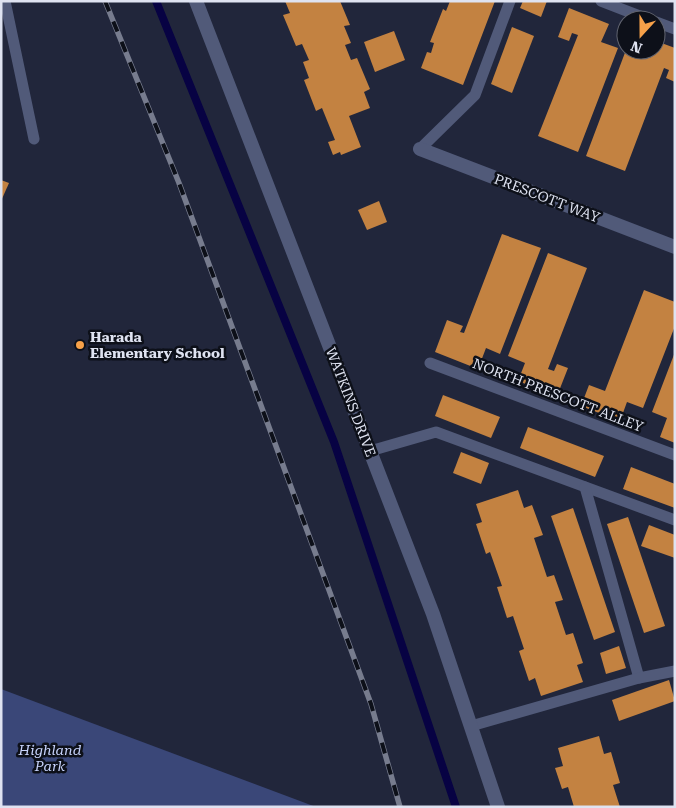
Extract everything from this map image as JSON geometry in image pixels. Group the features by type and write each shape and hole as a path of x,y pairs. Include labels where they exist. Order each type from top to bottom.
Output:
{"street":[{"name":"WATKINS DRIVE","path":"196,1 433,614 498,807"},
{"name":"PRESCOTT WAY","path":"420,149 675,247"}],"lane":[{"path":"5,1 34,139"},
{"path":"420,149 475,95 510,1"},
{"path":"601,1 624,10"},
{"name":"NORTH PRESCOTT ALLEY","path":"430,363 675,455"},
{"path":"370,451 436,432 675,520"},
{"path":"585,487 639,678"},
{"path":"470,726 639,678 675,671"}],"green space":[{"name":"Highland Park","path":"1,689 316,807 1,807"}],"building":[{"path":"285,1 340,1 350,25 344,26 351,43 345,45 351,60 357,58 370,89 364,92 370,108 349,116 361,147 341,155 340,152 333,155 328,142 335,140 322,108 316,111 304,80 309,78 303,62 309,60 302,44 296,46 283,15 290,13"},
{"path":"450,1 495,1 463,85 421,68 427,52 431,53 434,43 430,42 443,9 446,11"},
{"path":"523,1 547,1 541,17 520,8"},
{"path":"569,8 609,24 601,42 616,47 616,53 578,152 538,136 578,35 572,33 569,41 558,37"},
{"path":"512,27 534,36 512,93 491,84"},
{"path":"394,31 405,60 375,72 364,42"},
{"path":"666,45 675,48 675,82 666,78 669,70 664,68 625,171 586,156 622,60 666,60"},
{"path":"1,180 9,183 1,201"},
{"path":"379,201 387,222 367,230 358,210"},
{"path":"502,234 541,248 500,354 486,348 478,369 435,352 447,320 463,326 460,332 464,333"},
{"path":"548,253 587,268 548,369 554,371 557,364 568,368 557,396 518,381 525,363 508,356"},
{"path":"644,290 675,302 675,326 643,408 627,402 620,421 581,406 589,385 605,391"},
{"path":"675,352 675,443 660,437 667,418 652,412"},
{"path":"443,395 500,417 491,438 435,416"},
{"path":"528,427 604,456 595,477 520,448"},
{"path":"461,452 489,463 481,484 453,473"},
{"path":"631,467 675,484 675,508 623,489"},
{"path":"518,490 524,508 532,505 543,535 534,538 547,577 554,575 563,600 555,602 566,635 573,633 583,663 577,665 583,682 541,696 535,678 529,681 519,651 524,649 513,616 507,618 497,587 502,586 490,552 486,554 476,524 482,522 476,504"},
{"path":"573,508 615,632 594,640 551,516"},
{"path":"628,517 665,626 644,633 607,524"},
{"path":"649,525 675,535 675,558 641,546"},
{"path":"619,646 626,668 606,674 600,653"},
{"path":"669,680 675,701 619,721 612,700"},
{"path":"599,736 604,754 611,752 620,783 613,785 620,807 574,807 568,787 562,789 555,768 563,766 558,748"}],"waterway":[{"path":"156,1 334,442 456,807"}],"railway":[{"path":"105,1 179,183 371,704 400,807"}],"place":[{"name":"Harada Elementary School","path":"80,345"}]}
